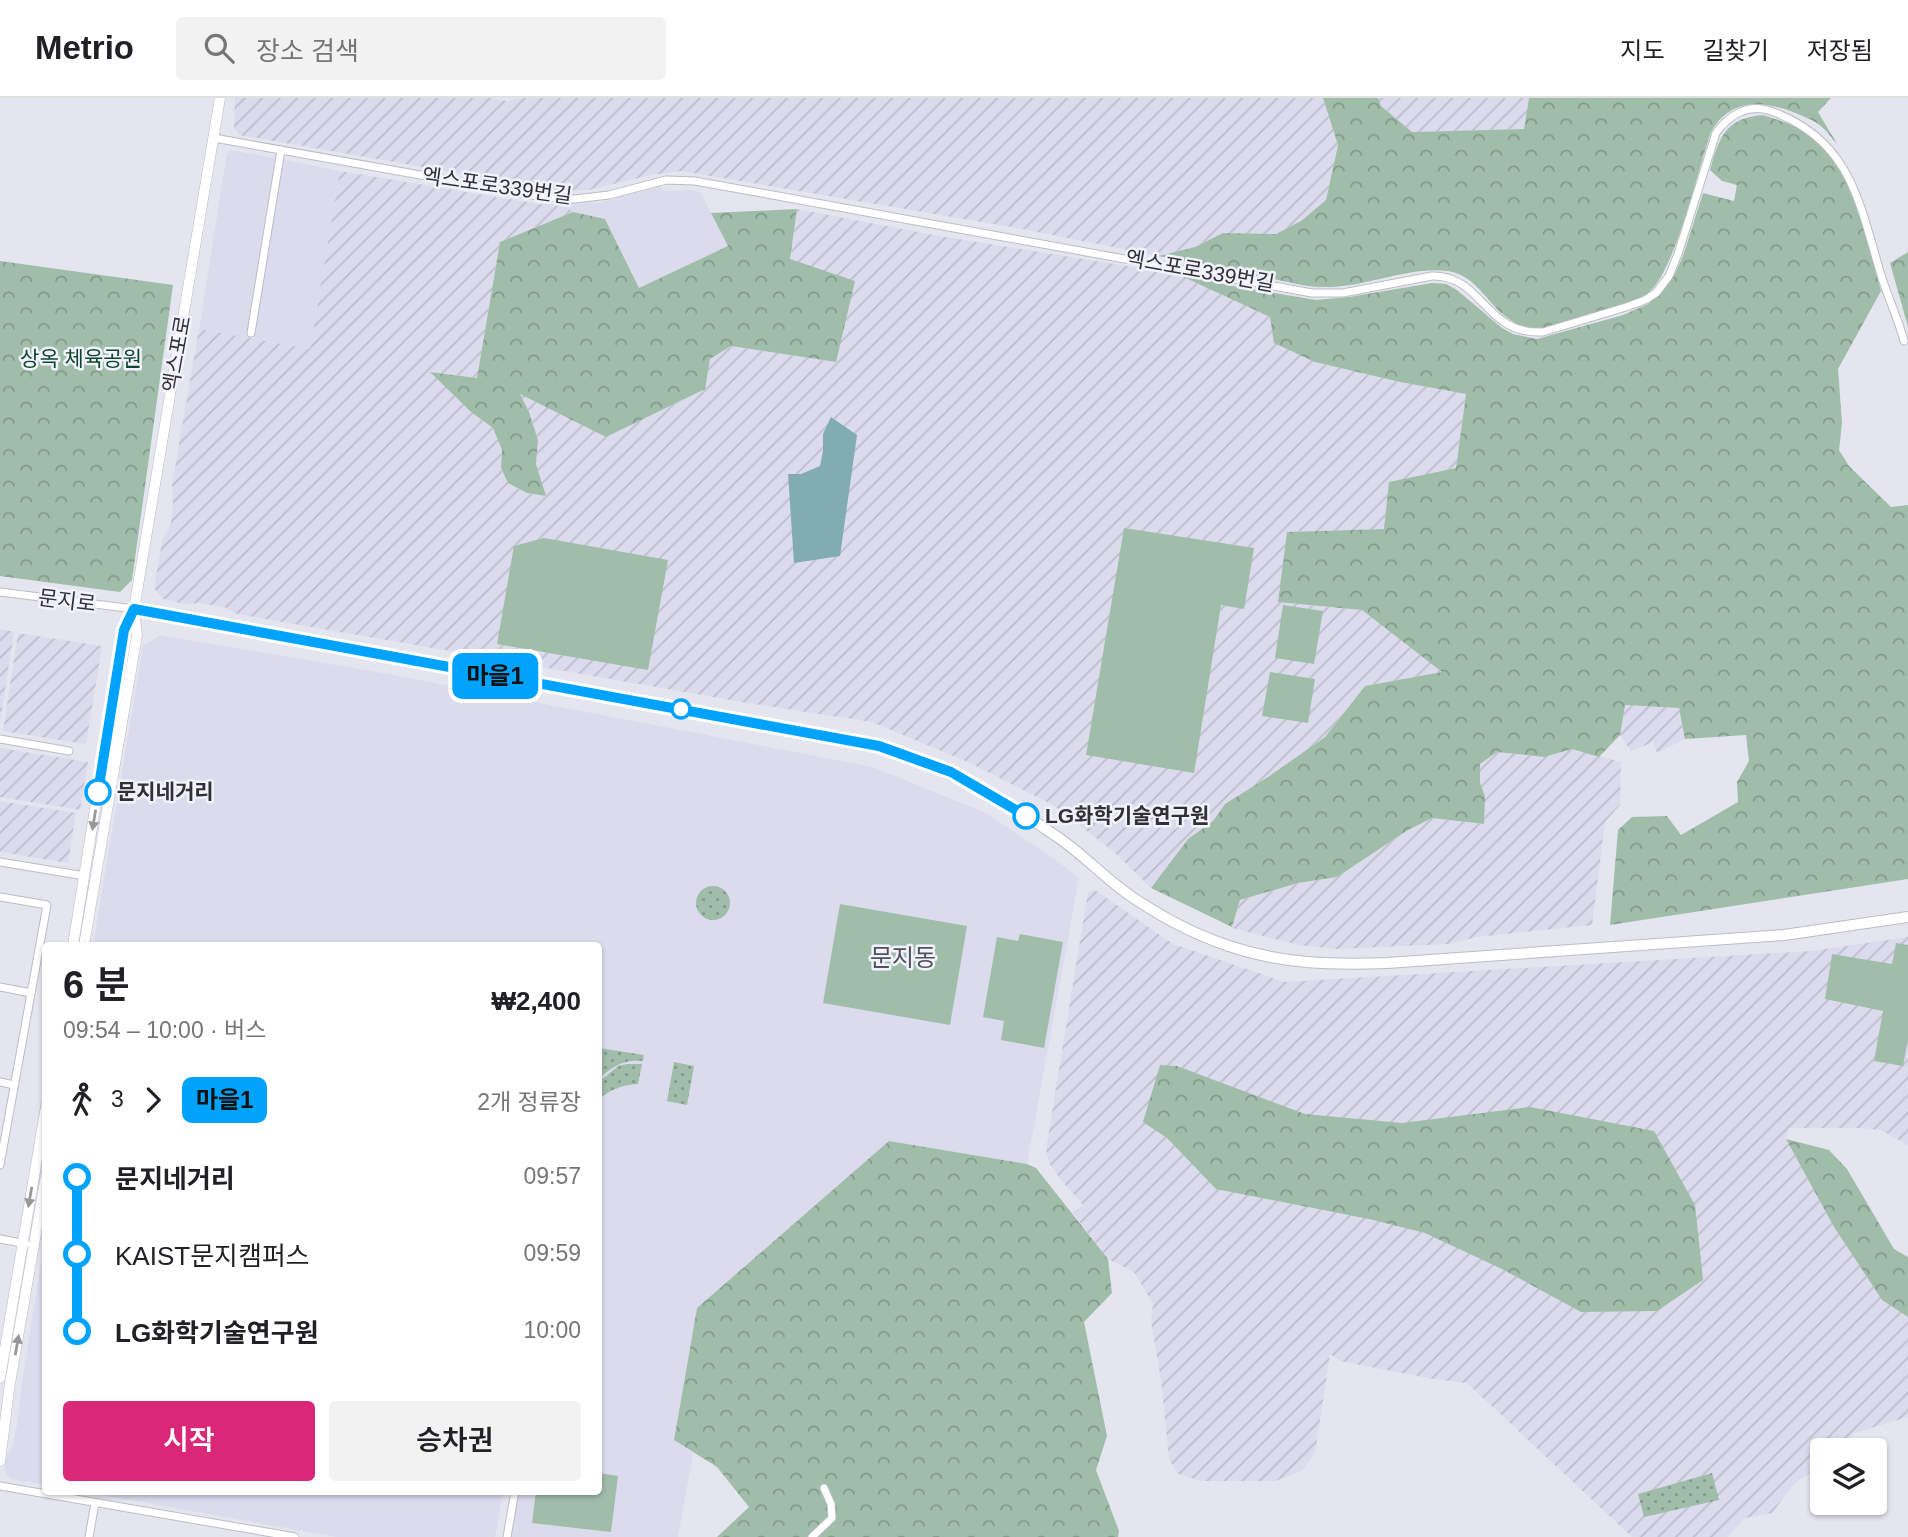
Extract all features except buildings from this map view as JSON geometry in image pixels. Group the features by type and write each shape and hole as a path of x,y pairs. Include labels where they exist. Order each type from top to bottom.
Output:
{"main road":[{"name":"엑스포로","path":"74,942 124,630 134,609 220,98"},
{"name":"엑스포로","path":"85,942 137,635 134,609"},
{"path":"134,609 879,746 951,772 1004,802 1061,839 1125,891 1168,918 1230,946 1274,958 1326,965 1387,963 1784,935 1908,917"},
{"path":"0,1378 42,1129"},
{"path":"0,1461 10,1383 42,1198"}],"street":[{"name":"엑스포로339번길","path":"214,138 537,196 574,200 609,195 666,180 695,181 1312,293 1343,293 1445,276 1469,290 1510,327 1531,333 1543,332 1626,307 1646,300 1656,292 1669,276 1678,254 1716,133 1724,121 1737,113 1753,108 1766,109 1806,126 1837,156 1868,224 1884,286 1898,318 1904,341"},
{"path":"251,332 281,150"},
{"name":"문지로","path":"0,592 134,609"},
{"path":"0,739 69,751"},
{"path":"0,862 85,876"},
{"path":"0,897 47,905 2,1137 0,1165"},
{"path":"0,988 31,993"},
{"path":"0,1082 14,1085"},
{"path":"0,1239 34,1245"},
{"path":"0,1486 42,1494"},
{"path":"812,1537 832,1518 831,1504 824,1488"},
{"path":"50,1495 295,1537"},
{"path":"507,1537 514,1495"},
{"path":"89,1537 95,1503"},
{"path":"242,1537 243,1528"}],"shaded area":[{"path":"235,98 491,98 507,101 521,98 1323,98 1338,145 1326,200 1301,221 1276,234 1223,233 1195,247 1158,256 1017,228 681,171 651,175 589,190 561,191 239,135 234,127"},
{"path":"1378,98 1529,98 1524,129 1412,132 1380,106"},
{"path":"231,150 274,158 277,163 248,338 199,329 227,154"},
{"path":"285,160 340,171 310,349 254,339 282,163"},
{"path":"340,171 539,204 565,204 573,212 500,242 477,378 431,372 471,412 493,428 502,450 501,468 508,483 527,493 546,496 536,464 538,440 529,412 519,393 710,359 731,346 836,362 790,259 797,209 939,236 1177,274 1270,317 1315,362 1466,394 1456,468 1390,482 1385,529 1287,532 1279,602 1362,610 1443,672 1365,686 1325,737 1225,804 1213,821 1188,839 1151,888 1113,851 1053,805 970,763 872,722 237,614 224,607 199,603 184,604 163,599 154,588 162,541 171,523 172,485 199,329 310,349"},
{"path":"660,186 663,191 700,192 729,246 639,289 605,220 573,212 565,204 602,202"},
{"path":"831,417 857,435 840,556 794,563 788,474 801,474 820,466 823,434"},
{"path":"0,629 14,632 0,722"},
{"path":"18,633 102,646 86,744 3,731"},
{"path":"160,635 388,674 873,767 986,813 1079,878 1027,1164 889,1141 697,1308 674,1440 693,1453 678,1537 510,1537 518,1495 602,1495 602,942 94,942 143,646"},
{"path":"1624,705 1679,708 1685,739 1657,753 1653,742 1631,751 1620,735"},
{"path":"0,748 88,762 80,810 0,797"},
{"path":"1572,749 1621,762 1620,805 1605,822 1592,925 1477,937 1448,944 1337,949 1298,945 1232,928 1240,900 1298,883 1337,877 1408,830 1432,818 1484,824 1485,796 1480,783 1480,764 1497,752 1544,757"},
{"path":"0,801 76,813 68,863 0,852"},
{"path":"1095,890 1173,944 1285,982 1811,951 1908,937 1908,1145 1881,1130 1862,1128 1789,1128 1786,1139 1834,1227 1882,1300 1908,1315 1908,1417 1854,1433 1850,1438 1810,1438 1810,1473 1794,1484 1772,1513 1745,1518 1727,1537 1632,1537 1467,1383 1340,1361 1330,1354 1315,1453 1302,1471 1275,1481 1201,1481 1178,1474 1169,1459 1161,1380 1151,1321 1153,1304 1134,1272 1108,1259 1073,1213 1083,1205 1049,1163 1046,1149 1088,892"},
{"path":"42,1257 42,1484 11,1479 5,1473 5,1458 12,1449 17,1426"},
{"path":"101,1495 502,1495 495,1537 337,1537"}],"green space":[{"path":"1323,98 1378,98 1381,106 1412,132 1524,129 1529,98 1831,98 1818,112 1837,144 1815,122 1781,108 1747,105 1727,113 1711,132 1685,218 1658,282 1648,293 1625,305 1540,329 1510,320 1472,282 1448,271 1432,270 1353,285 1315,287 1158,256 1195,247 1223,233 1276,234 1301,221 1326,200 1338,145"},
{"path":"1763,115 1798,128 1816,141 1831,158 1844,178 1863,224 1881,291 1838,369 1842,423 1839,450 1849,466 1891,507 1908,505 1908,879 1610,925 1618,830 1632,817 1667,816 1681,835 1738,802 1737,782 1749,761 1746,735 1685,739 1679,708 1625,705 1620,735 1599,757 1572,749 1544,757 1497,752 1480,764 1480,783 1485,796 1484,824 1432,818 1408,830 1337,877 1298,883 1240,900 1232,927 1151,888 1188,839 1213,821 1225,804 1325,737 1365,686 1442,672 1362,610 1278,602 1287,532 1384,529 1389,482 1456,468 1466,394 1315,362 1274,343 1270,317 1177,274 1316,300 1432,283 1446,284 1502,328 1513,334 1537,339 1623,315 1648,304 1661,293 1674,276 1683,256 1703,193 1734,201 1737,185 1722,181 1710,170 1721,139 1732,125 1740,120"},
{"path":"797,209 790,259 855,281 836,362 731,346 710,359 705,389 606,437 520,394 538,440 536,464 546,496 527,493 508,483 501,468 502,450 493,428 471,412 430,372 477,378 500,242 573,212 605,219 639,288 728,246 711,213"},
{"path":"1908,252 1908,327 1890,263"},
{"name":"상옥 체육공원","path":"0,261 173,285 132,580 120,592 0,576"},
{"path":"1124,528 1254,548 1244,609 1221,605 1194,773 1086,755"},
{"path":"544,538 668,560 648,670 497,644 514,546"},
{"path":"1283,605 1323,611 1314,664 1275,658"},
{"path":"1270,672 1315,679 1308,723 1262,716"},
{"path":"713,886 725,891 730,903 725,915 713,920 701,915 696,903 701,891"},
{"path":"840,904 967,926 950,1025 823,1003"},
{"path":"1020,934 1063,942 1044,1048 1001,1040 1004,1021 983,1017 997,937 1018,941"},
{"path":"1896,943 1908,945 1908,1040 1903,1066 1874,1061 1883,1011 1825,999 1832,954 1892,964"},
{"path":"602,1048 644,1055 643,1061 630,1061 602,1076"},
{"path":"674,1062 694,1066 687,1105 667,1101"},
{"path":"642,1064 638,1084 617,1088 602,1097 602,1079 618,1066"},
{"path":"1160,1065 1177,1066 1305,1114 1402,1123 1530,1107 1654,1131 1695,1205 1703,1280 1657,1311 1581,1312 1502,1269 1425,1233 1369,1219 1216,1189 1167,1138 1143,1122"},
{"path":"1786,1139 1829,1150 1847,1169 1894,1249 1908,1257 1908,1317 1882,1300 1834,1227"},
{"path":"889,1141 1027,1164 1036,1168 1108,1259 1112,1293 1084,1322 1107,1436 1096,1470 1119,1531 1118,1537 717,1537 749,1507 717,1467 674,1440 697,1308"},
{"path":"602,1473 618,1476 611,1532 532,1523 536,1495 602,1495"},
{"path":"1712,1473 1719,1500 1644,1517 1638,1494"}],"bus line":[{"name":"마을1","path":"98,792 124,630 134,609 879,746 951,772 1026,816"}],"place":[{"name":"문지네거리","path":"98,792"},
{"name":"LG화학기술연구원","path":"1026,816"}],"district":[{"name":"문지동","path":"903,958"}]}
